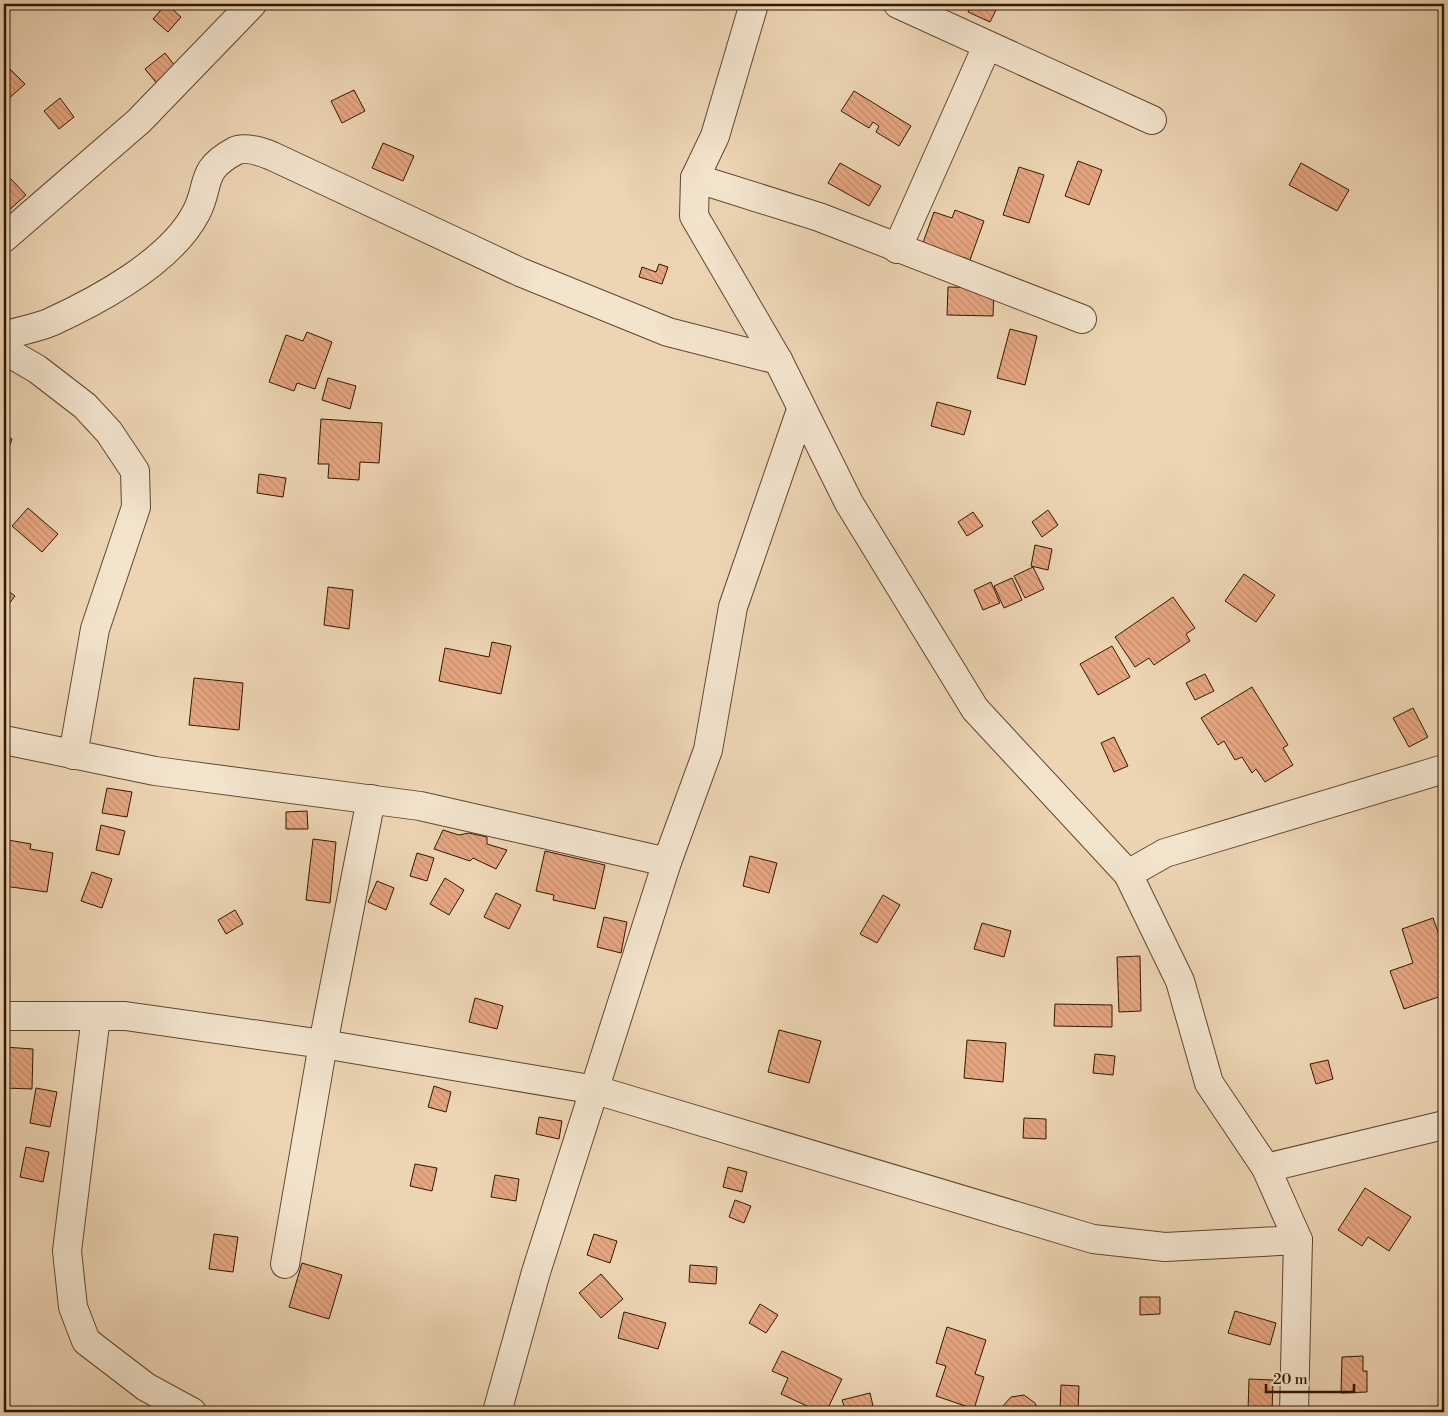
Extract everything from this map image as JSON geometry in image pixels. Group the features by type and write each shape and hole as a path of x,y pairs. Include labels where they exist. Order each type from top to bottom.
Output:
{"street":[{"path":"4,238 139,121 252,4"},
{"path":"754,4 715,136 695,178 694,216 778,360 801,410 849,503 975,709 1128,874 1180,981 1209,1083 1266,1168 1298,1240 1294,1412"},
{"path":"898,4 1152,120"},
{"path":"897,249 988,46"},
{"path":"4,336 50,322 130,280 172,246 196,213 206,177 214,166 237,150 259,151 272,156 520,272 668,332 778,360"},
{"path":"695,178 819,217 897,249 1082,319"},
{"path":"4,350 37,369 86,406 109,432 135,471 136,507 95,629 74,755"},
{"path":"497,1412 536,1272 596,1090 667,862 708,750 733,607 801,410"},
{"path":"4,740 155,771 420,806 667,862"},
{"path":"1128,874 1165,853 1444,769"},
{"path":"285,1264 323,1044 371,800"},
{"path":"4,1016 125,1016 323,1044 596,1090 1093,1238 1165,1246 1298,1240"},
{"path":"96,1016 67,1251 73,1307 86,1341 146,1387 192,1412"},
{"path":"1266,1168 1444,1125"}],"building":[{"path":"166,4 181,17 168,32 153,19"},
{"path":"703,4 714,4 712,9"},
{"path":"971,4 999,4 990,22 968,12"},
{"path":"165,53 178,70 159,86 145,69"},
{"path":"8,67 25,84 6,101 4,98 4,71"},
{"path":"354,90 365,111 342,123 331,101"},
{"path":"854,91 911,126 899,146 876,132 879,126 873,122 869,128 841,111"},
{"path":"60,98 74,117 59,129 44,111"},
{"path":"383,143 414,156 403,181 372,168"},
{"path":"1078,161 1102,170 1089,205 1065,196"},
{"path":"840,163 881,186 869,206 828,183"},
{"path":"1301,163 1349,190 1337,211 1289,185"},
{"path":"1019,167 1044,175 1029,223 1003,215"},
{"path":"10,178 26,195 7,212 4,208 4,184"},
{"path":"955,210 984,221 970,260 963,257 961,265 920,251 934,212 952,218"},
{"path":"659,264 668,267 662,284 639,277 642,267 656,272"},
{"path":"948,287 994,288 993,316 947,315"},
{"path":"1010,329 1037,336 1025,385 997,378"},
{"path":"307,332 332,342 315,389 297,383 294,391 269,382 286,335 303,341"},
{"path":"328,378 356,386 350,409 322,400"},
{"path":"937,402 971,411 964,435 931,426"},
{"path":"321,419 382,423 379,463 360,462 359,480 328,478 329,464 318,464"},
{"path":"4,436 12,439 5,459 4,459"},
{"path":"259,474 286,478 283,497 257,493"},
{"path":"28,508 58,534 42,552 12,526"},
{"path":"1048,510 1058,525 1042,537 1032,522"},
{"path":"973,512 983,526 967,536 958,522"},
{"path":"1035,545 1052,549 1048,570 1031,566"},
{"path":"1033,567 1044,589 1025,598 1014,576"},
{"path":"1244,574 1275,595 1256,622 1225,601"},
{"path":"1012,578 1022,600 1004,608 994,586"},
{"path":"991,582 1000,603 983,610 974,590"},
{"path":"328,587 353,590 349,629 324,625"},
{"path":"4,588 15,596 4,610"},
{"path":"1173,597 1195,628 1186,634 1190,641 1154,665 1149,658 1135,667 1115,637"},
{"path":"492,642 511,646 501,694 439,681 445,648 489,657"},
{"path":"1112,646 1130,677 1098,695 1080,664"},
{"path":"1205,674 1214,691 1195,700 1186,683"},
{"path":"194,678 243,683 239,730 189,725"},
{"path":"1252,687 1288,745 1283,748 1293,765 1265,782 1256,769 1252,773 1242,757 1235,760 1224,741 1218,745 1201,718"},
{"path":"1413,708 1428,737 1409,747 1393,718"},
{"path":"1114,737 1128,766 1114,772 1101,743"},
{"path":"107,788 132,792 127,817 102,813"},
{"path":"307,811 308,829 286,829 286,812"},
{"path":"101,825 125,831 119,855 96,850"},
{"path":"443,830 459,835 469,833 487,837 487,844 507,850 496,869 473,858 470,861 434,849"},
{"path":"313,839 336,842 330,903 306,900"},
{"path":"8,840 31,844 30,849 53,853 47,892 4,886 4,864"},
{"path":"545,851 605,865 595,909 553,900 554,895 536,891"},
{"path":"417,853 434,858 427,881 410,876"},
{"path":"750,856 777,863 769,893 743,886"},
{"path":"92,872 112,879 102,908 81,901"},
{"path":"445,878 464,890 449,915 430,904"},
{"path":"377,881 394,888 386,910 368,902"},
{"path":"496,893 521,905 509,929 484,917"},
{"path":"883,895 900,905 877,943 860,934"},
{"path":"235,910 243,924 226,934 218,920"},
{"path":"604,917 627,922 621,953 597,947"},
{"path":"1433,918 1444,949 1444,995 1404,1009 1390,971 1413,963 1402,929"},
{"path":"982,923 1011,931 1004,957 974,949"},
{"path":"1140,956 1141,1011 1119,1012 1117,957"},
{"path":"475,998 503,1006 497,1029 469,1022"},
{"path":"1055,1004 1112,1005 1112,1027 1054,1026"},
{"path":"779,1030 821,1041 809,1083 768,1072"},
{"path":"1444,1039 1444,1060 1438,1041"},
{"path":"967,1040 1006,1043 1003,1082 964,1078"},
{"path":"4,1047 33,1049 32,1089 4,1088"},
{"path":"1095,1054 1115,1056 1113,1075 1093,1073"},
{"path":"1328,1060 1333,1079 1316,1084 1310,1064"},
{"path":"434,1086 451,1092 446,1112 428,1107"},
{"path":"36,1088 57,1092 50,1127 30,1123"},
{"path":"539,1117 562,1121 559,1139 536,1134"},
{"path":"1024,1118 1046,1119 1046,1139 1023,1138"},
{"path":"26,1147 49,1152 43,1182 20,1177"},
{"path":"415,1164 437,1168 432,1191 410,1186"},
{"path":"728,1167 747,1172 742,1192 723,1187"},
{"path":"495,1175 519,1179 516,1201 491,1197"},
{"path":"1365,1188 1411,1217 1389,1251 1368,1237 1362,1246 1338,1230"},
{"path":"735,1200 751,1206 744,1223 729,1217"},
{"path":"214,1234 238,1237 233,1272 209,1269"},
{"path":"594,1234 617,1241 610,1263 587,1255"},
{"path":"302,1263 342,1275 329,1319 289,1307"},
{"path":"690,1265 717,1267 716,1284 689,1282"},
{"path":"601,1274 623,1299 601,1318 579,1293"},
{"path":"1140,1297 1160,1297 1160,1314 1140,1315"},
{"path":"760,1304 778,1315 766,1333 749,1323"},
{"path":"1235,1311 1276,1323 1270,1345 1228,1333"},
{"path":"624,1312 666,1323 658,1349 618,1338"},
{"path":"947,1327 986,1340 975,1374 984,1377 974,1409 936,1396 946,1366 936,1363"},
{"path":"782,1351 842,1379 826,1412 820,1412 781,1394 788,1378 772,1371"},
{"path":"1363,1356 1363,1371 1367,1371 1367,1392 1341,1393 1342,1357"},
{"path":"1249,1379 1273,1380 1272,1412 1248,1412"},
{"path":"1061,1385 1079,1386 1078,1411 1060,1410"},
{"path":"870,1393 874,1410 846,1412 842,1400"},
{"path":"1024,1395 1035,1403 1039,1412 1001,1412 1003,1406 1011,1397"}]}
